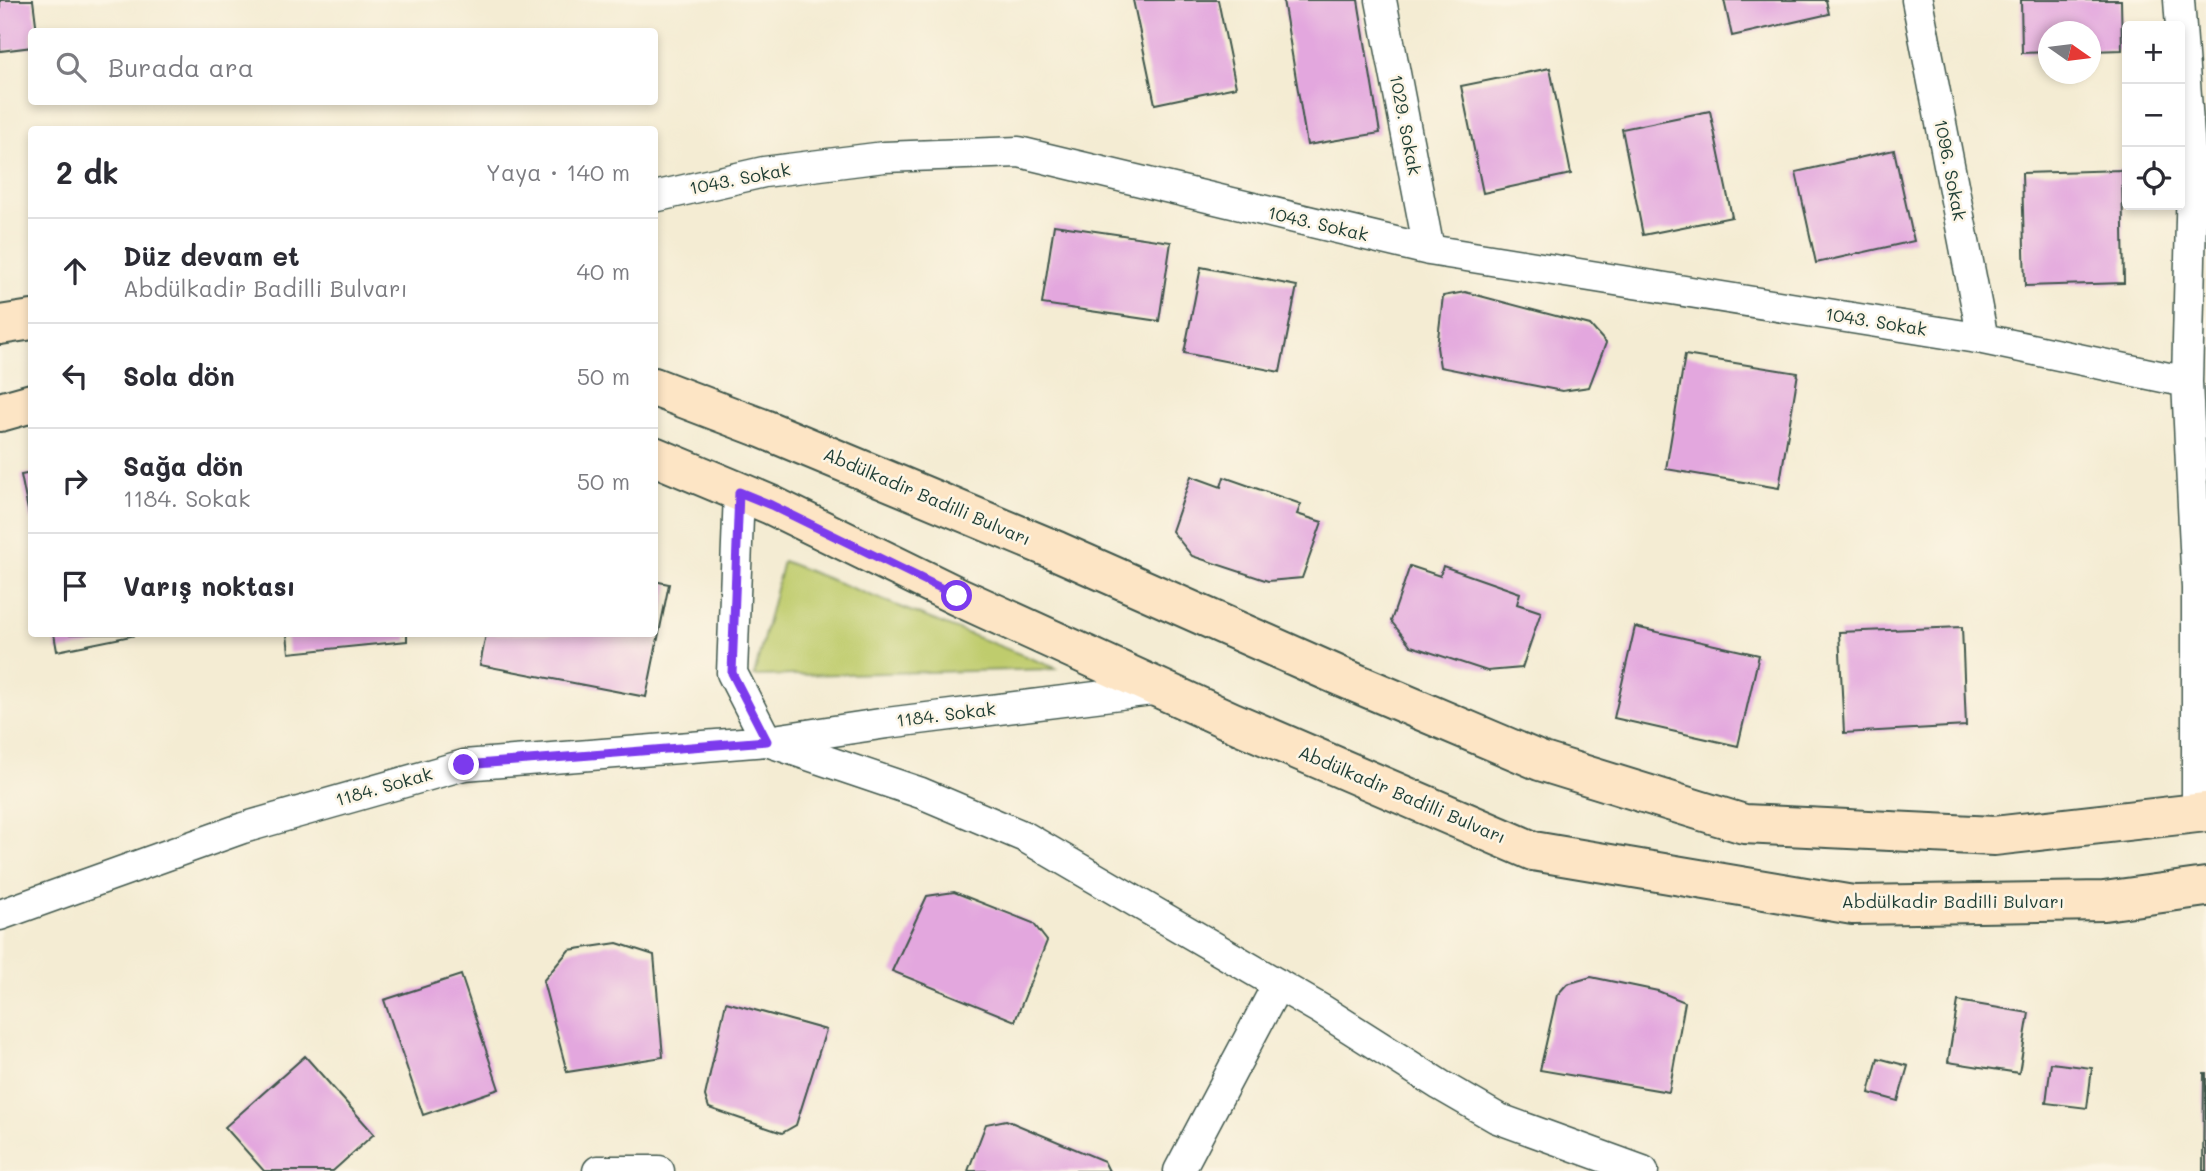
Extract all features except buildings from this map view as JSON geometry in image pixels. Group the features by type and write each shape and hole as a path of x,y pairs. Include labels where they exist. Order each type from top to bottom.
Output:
{"main road":[{"path":"0,325 28,321"},
{"name":"Abdülkadir Badilli Bulvarı","path":"658,389 764,429 1057,551 1336,675 1541,761 1744,824 1994,836 2202,812"},
{"path":"0,412 28,404"},
{"name":"Abdülkadir Badilli Bulvarı","path":"658,458 771,505 957,596 1245,728 1534,851 1853,905 2104,901 2206,887"}],"street":[{"name":"1029. Sokak","path":"1381,0 1429,250"},
{"name":"1096. Sokak","path":"1917,0 1983,339"},
{"path":"2179,0 2192,178 2187,382 2197,588 2202,812"},
{"name":"1043. Sokak","path":"658,196 764,172 871,159 1019,152 1429,250 1983,339 2187,382"},
{"path":"739,492 732,673 767,741 921,793 1025,837 1278,984 1497,1118 1643,1171"},
{"name":"1184. Sokak","path":"0,915 243,828 464,765 767,741 887,723 1160,689"},
{"path":"1180,1171 1278,984"},
{"path":"598,1171 659,1171"}],"green space":[{"path":"783,561 1058,669 754,676"}],"route":[{"path":"464,765 767,741 732,673 739,492 957,596"}]}
